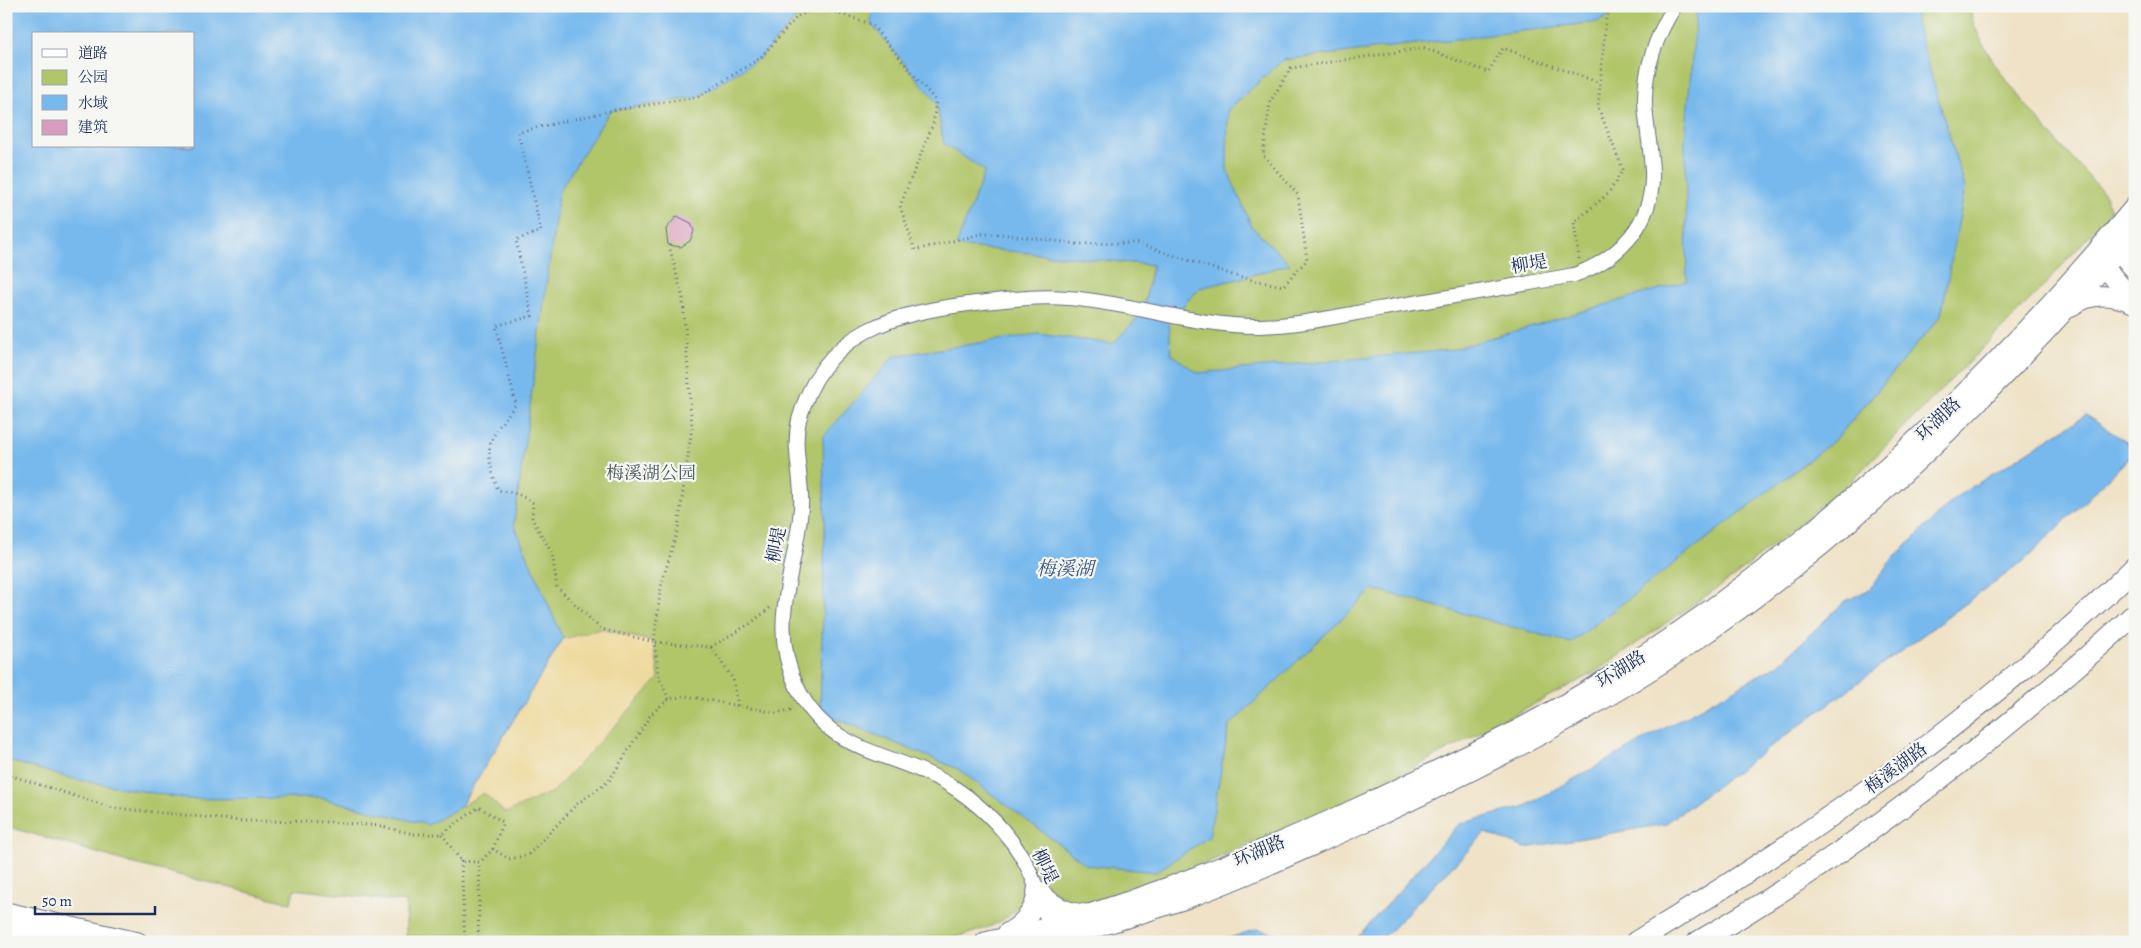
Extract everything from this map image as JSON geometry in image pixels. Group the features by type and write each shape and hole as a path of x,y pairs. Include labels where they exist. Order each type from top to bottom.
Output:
{"main road":[{"name":"环湖路","path":"1100,920 1248,874 1446,783 1548,731 1680,651 1803,560 1895,481 2006,376 2063,312 2113,244 2135,206"},
{"name":"环湖路","path":"2113,244 2135,231"},
{"path":"2113,244 2135,270"},
{"name":"环湖路","path":"990,941 1053,939 1100,920 1277,844 1418,780 1517,730 1581,694 1678,632 1803,540 1934,425 2029,328 2099,261"},
{"path":"2099,261 2135,304"},
{"path":"2063,312 2080,300 2096,296 2110,295 2135,304"},
{"name":"梅溪湖路","path":"1636,942 1758,866 1839,811 1889,774 2019,673 2135,566"},
{"name":"梅溪湖路","path":"1698,942 1785,889 1896,810 2005,728 2135,614"},
{"path":"1036,890 1056,906 1100,920 1086,942"},
{"path":"990,941 1010,932 1028,916 1037,898 1036,890"},
{"path":"6,912 138,942"},
{"path":"6,928 69,942"}],"street":[{"name":"柳堤","path":"1053,939 1026,864 1008,838 972,801 954,788 930,775 858,748 829,730 802,696 789,666 785,645 783,610 801,504 796,438 800,420 813,387 836,352 868,328 930,309 1028,297 1088,300 1181,318 1230,325 1292,324 1581,273 1595,268 1614,255 1630,239 1647,207 1652,171 1645,101 1649,69 1657,38 1675,6"}],"path":[{"path":"1581,273 1574,222 1608,194 1623,170 1598,107 1606,18 1614,6"},
{"path":"785,595 751,623 711,647 654,642 601,629 557,587 552,553 532,519 533,503 518,494 498,490 489,465 490,437 516,404 496,326 532,316 516,240 541,231 518,132 610,111 698,97 760,58 798,16 820,7 871,24 936,101 933,124 900,206 915,250 959,238 1001,234 1078,244 1136,243 1242,278 1283,286 1307,260 1298,196 1263,155 1270,102 1292,68 1424,48 1488,72 1503,48 1600,83"},
{"path":"668,245 683,299 692,427 678,528 661,586 654,642 660,678 669,699"},
{"path":"711,647 733,679 738,706"},
{"path":"493,850 509,859 528,855 577,804 609,781 651,714 669,699 686,696 776,713 790,710 802,696"},
{"path":"6,774 113,808 244,821 350,823 380,826 412,834 442,834 479,807 503,822 493,850 480,862 461,861"},
{"path":"442,834 461,861 465,942"},
{"path":"478,942 480,862"}],"green space":[{"name":"梅溪湖公园","path":"6,6 1970,6 1975,27 1987,51 2004,77 2047,131 2105,195 2111,211 2043,287 1847,485 1739,573 1595,672 1362,795 1172,878 1094,903 1066,899 1045,887 1027,891 1021,904 1012,914 1000,922 973,933 931,942 406,942 406,902 294,889 291,903 131,863 6,826"}],"sand":[{"path":"601,629 654,642 659,678 554,791 505,813 484,793 460,807 563,639"}],"water":[{"path":"6,6 822,6 798,16 760,58 698,97 610,111 559,191 514,524 563,639 460,807 428,825 321,798 187,799 73,779 6,760"},
{"name":"梅溪湖","path":"873,6 1630,6 1597,22 1283,60 1228,110 1227,169 1252,227 1290,264 1200,288 1169,320 1171,354 1198,373 1450,350 1687,281 1685,141 1696,12 1688,6 1916,6 1916,24 1965,188 1941,316 1836,439 1571,643 1373,589 1229,726 1209,837 1156,872 1087,865 958,769 820,712 825,529 823,437 894,356 1038,334 1113,344 1143,312 1152,265 956,246 985,171 944,144 936,101 871,24"},
{"path":"2086,415 2135,448 2135,452 2024,561 1665,824 1525,848 1485,833 1379,942 1353,942 1459,824 1526,806 1779,664 1844,602 1870,589 1887,565 1956,497"},
{"path":"1257,929 1312,942 1218,942"}],"building":[{"path":"677,216 691,223 694,231 690,241 681,247 668,245 666,229"}]}
